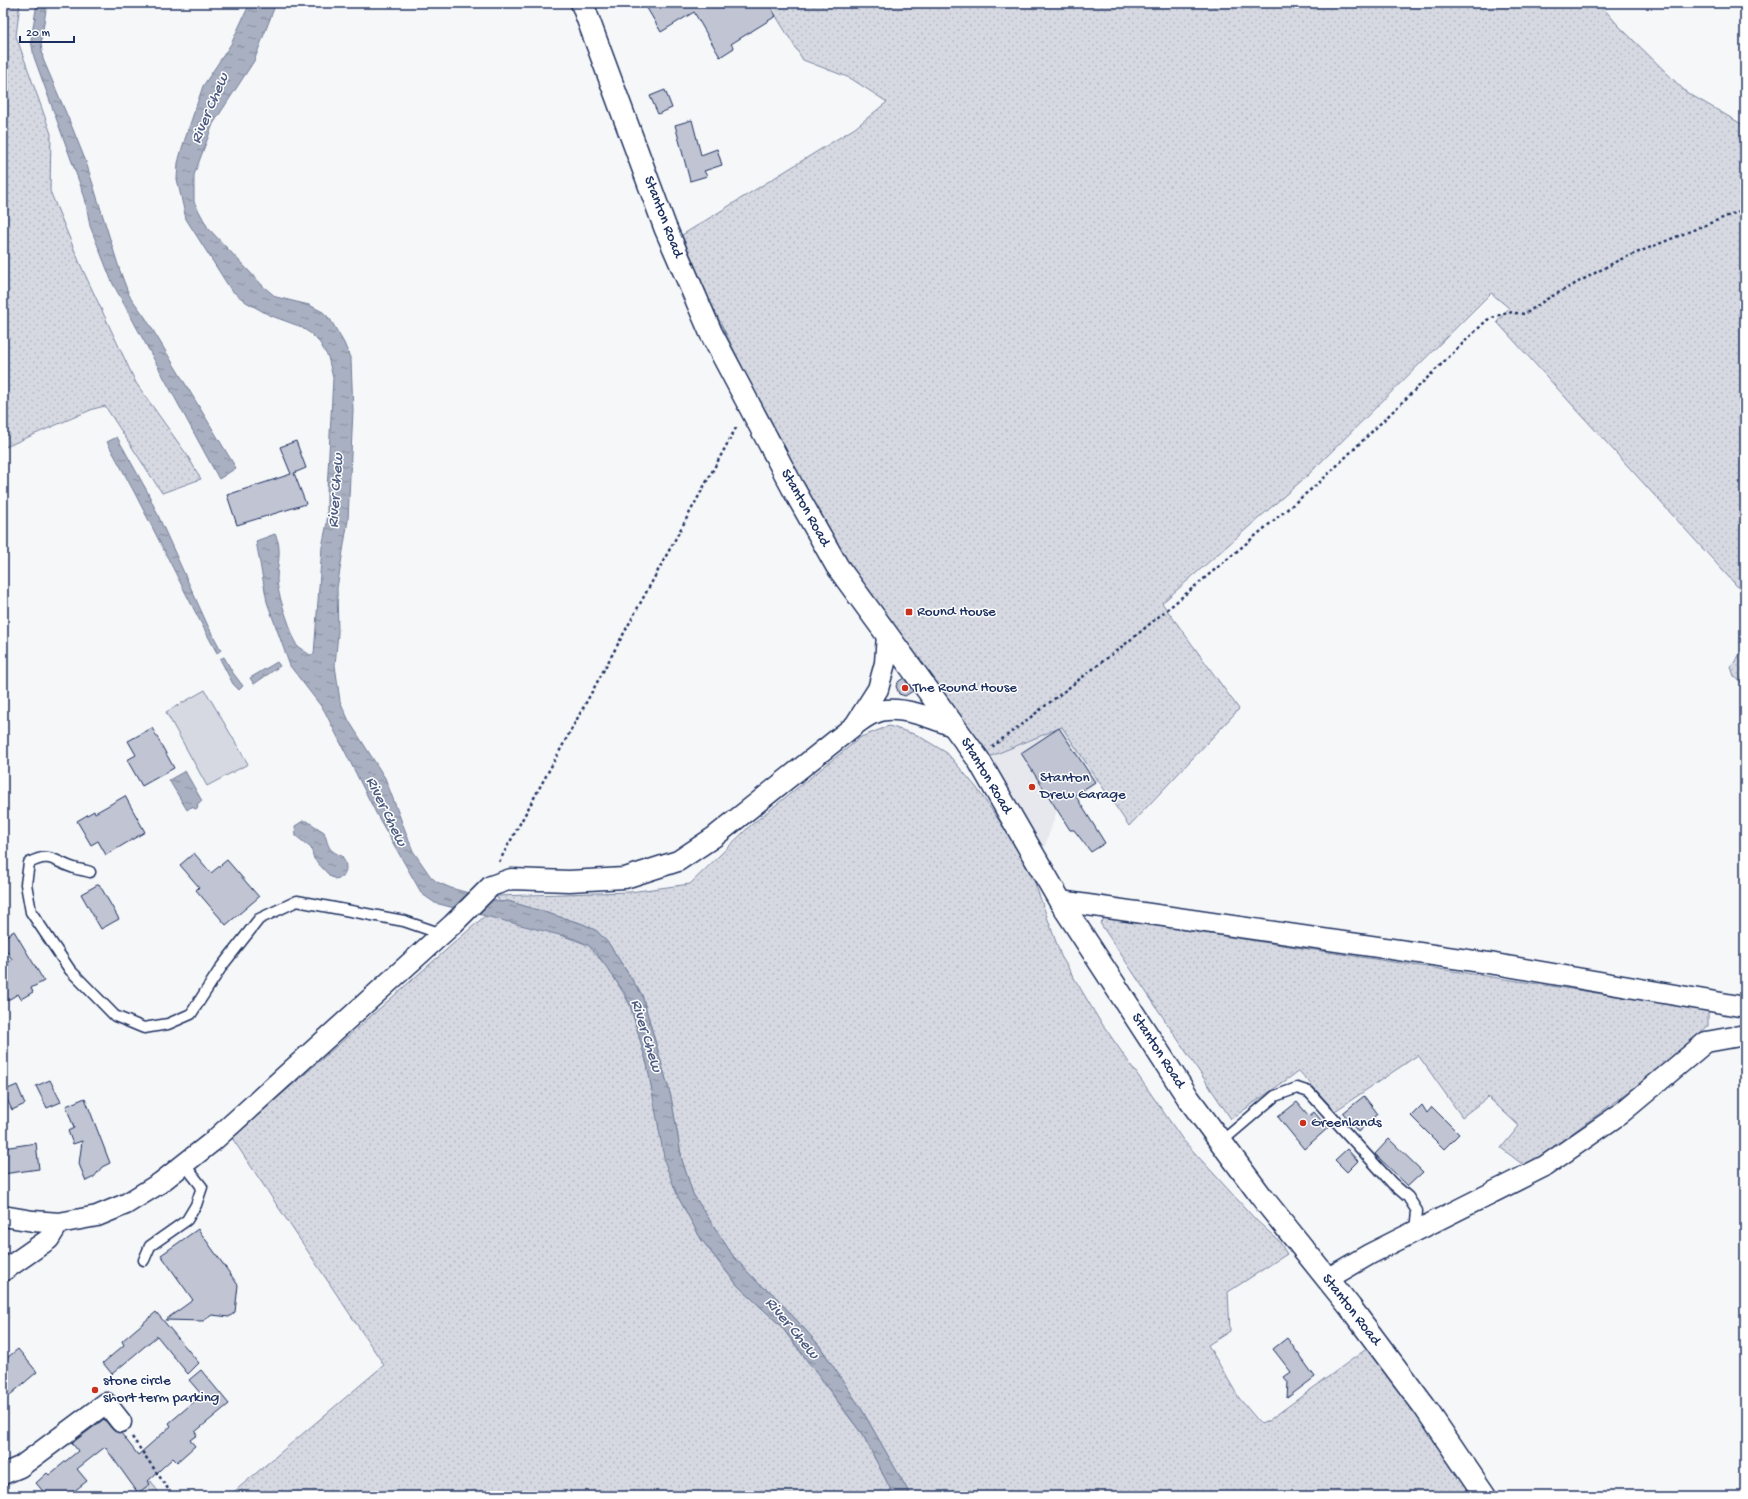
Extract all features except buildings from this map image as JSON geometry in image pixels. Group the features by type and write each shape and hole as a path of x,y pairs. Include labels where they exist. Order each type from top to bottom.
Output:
{"main road":[{"name":"Stanton Road","path":"582,3 665,227 711,333 837,566 978,759 1060,902 1189,1099 1327,1279 1350,1306 1424,1406 1485,1496"}],"street":[{"path":"855,725 878,689 885,663 887,635"},
{"path":"3,1216 33,1221 59,1223 97,1216 126,1204 160,1183 212,1142 495,885 511,879 569,881 625,878 678,861 714,837 855,725 876,712 897,710 926,715 956,727"},
{"path":"1060,902 1495,964 1745,1007"},
{"path":"1327,1279 1370,1254 1545,1166 1620,1114 1706,1042 1745,1035"},
{"path":"3,1271 49,1239 59,1223"},
{"path":"3,1474 20,1467 106,1403 121,1422"}],"lane":[{"path":"90,872 74,868 52,857 38,858 29,863 26,884 31,912 70,970 115,1016 144,1028 168,1024 191,1014 222,966 259,919 296,901 447,929"},
{"path":"1221,1142 1275,1096 1297,1088 1308,1092 1387,1178 1408,1197 1417,1211 1415,1231"},
{"path":"144,1260 150,1246 187,1220 196,1205 202,1187 184,1164"}],"path":[{"path":"978,759 1018,726 1133,638 1320,481 1487,320 1507,312 1525,314 1547,299 1619,260 1745,209"},
{"path":"495,885 496,869 739,422 754,415"},
{"path":"121,1422 174,1496"}],"shaded area":[{"path":"3,3 20,3 16,36 51,134 50,191 81,266 136,383 187,455 201,479 162,493 105,406 93,409 3,448"},
{"path":"768,3 1599,3 1617,24 1686,92 1745,126 1745,595 1497,322 1509,308 1491,293 1308,475 1162,603 1239,709 1129,826 1062,727 989,757 866,591 807,499 709,299 682,235 855,128 887,102 850,78 803,60"},
{"path":"1745,647 1745,686 1734,676 1731,667"},
{"path":"205,690 248,764 207,786 166,712"},
{"path":"889,726 917,735 947,753 976,787 1027,861 1061,956 1098,1018 1183,1140 1256,1220 1279,1241 1287,1254 1228,1292 1230,1331 1208,1345 1239,1398 1261,1424 1268,1421 1369,1347 1478,1496 911,1496 862,1410 819,1345 772,1293 759,1284 733,1256 693,1194 682,1160 671,1097 642,995 609,944 597,931 583,924 508,901 500,902 496,896 630,892 690,884 751,825 861,737"},
{"path":"1062,727 1100,782 1058,808 1043,851 989,757"},
{"path":"486,915 550,931 588,945 611,972 630,1005 647,1064 678,1197 701,1239 724,1269 738,1286 780,1325 864,1437 894,1496 229,1496 384,1365 232,1138"},
{"path":"1105,918 1708,1010 1708,1026 1646,1079 1526,1167 1501,1148 1519,1126 1488,1097 1462,1117 1418,1055 1335,1111 1299,1071 1231,1119 1100,923"},
{"path":"151,1481 161,1496 129,1496"}],"water":[{"path":"37,3 47,3 41,43 43,59 86,162 129,295 145,317 236,468 219,479 112,282 90,226 85,198 34,57 31,40"},
{"name":"River Chew","path":"250,3 276,3 254,61 213,124 194,175 194,202 208,228 264,287 276,297 309,305 323,312 330,319 344,343 351,360 353,410 348,520 337,588 338,633 335,665 340,701 349,721 385,778 413,851 431,877 437,882 451,888 500,902 508,901 583,924 597,931 609,944 642,995 671,1097 682,1160 693,1194 733,1256 759,1284 772,1293 819,1345 862,1410 911,1496 894,1496 864,1437 813,1367 780,1325 738,1286 701,1239 678,1197 665,1163 647,1064 630,1005 624,992 595,951 588,945 575,939 435,903 422,894 377,815 324,710 290,666 267,602 256,541 275,534 279,545 277,580 279,594 284,610 297,646 310,655 314,654 322,547 327,523 327,491 333,378 328,357 320,343 310,333 299,326 269,315 246,302 231,290 186,219 177,179 178,163 182,148 203,86 231,44"},
{"path":"117,437 147,491 208,626 221,650 217,653 107,442"},
{"path":"224,657 233,673 243,686 239,690 233,684 220,659"},
{"path":"277,662 280,666 254,684 250,678"},
{"path":"185,771 202,801 197,804 198,807 196,809 191,807 187,810 169,780"},
{"path":"303,821 307,821 324,832 331,849 342,856 346,866 346,871 343,877 335,879 330,876 314,859 311,848 296,836 295,826"}],"place":[{"name":"Round House","path":"909,612"},
{"name":"The Round House","path":"905,688"},
{"name":"Stanton Drew Garage","path":"1032,787"},
{"name":"Greenlands","path":"1303,1123"},
{"name":"stone circle short term parking","path":"95,1390"}]}
